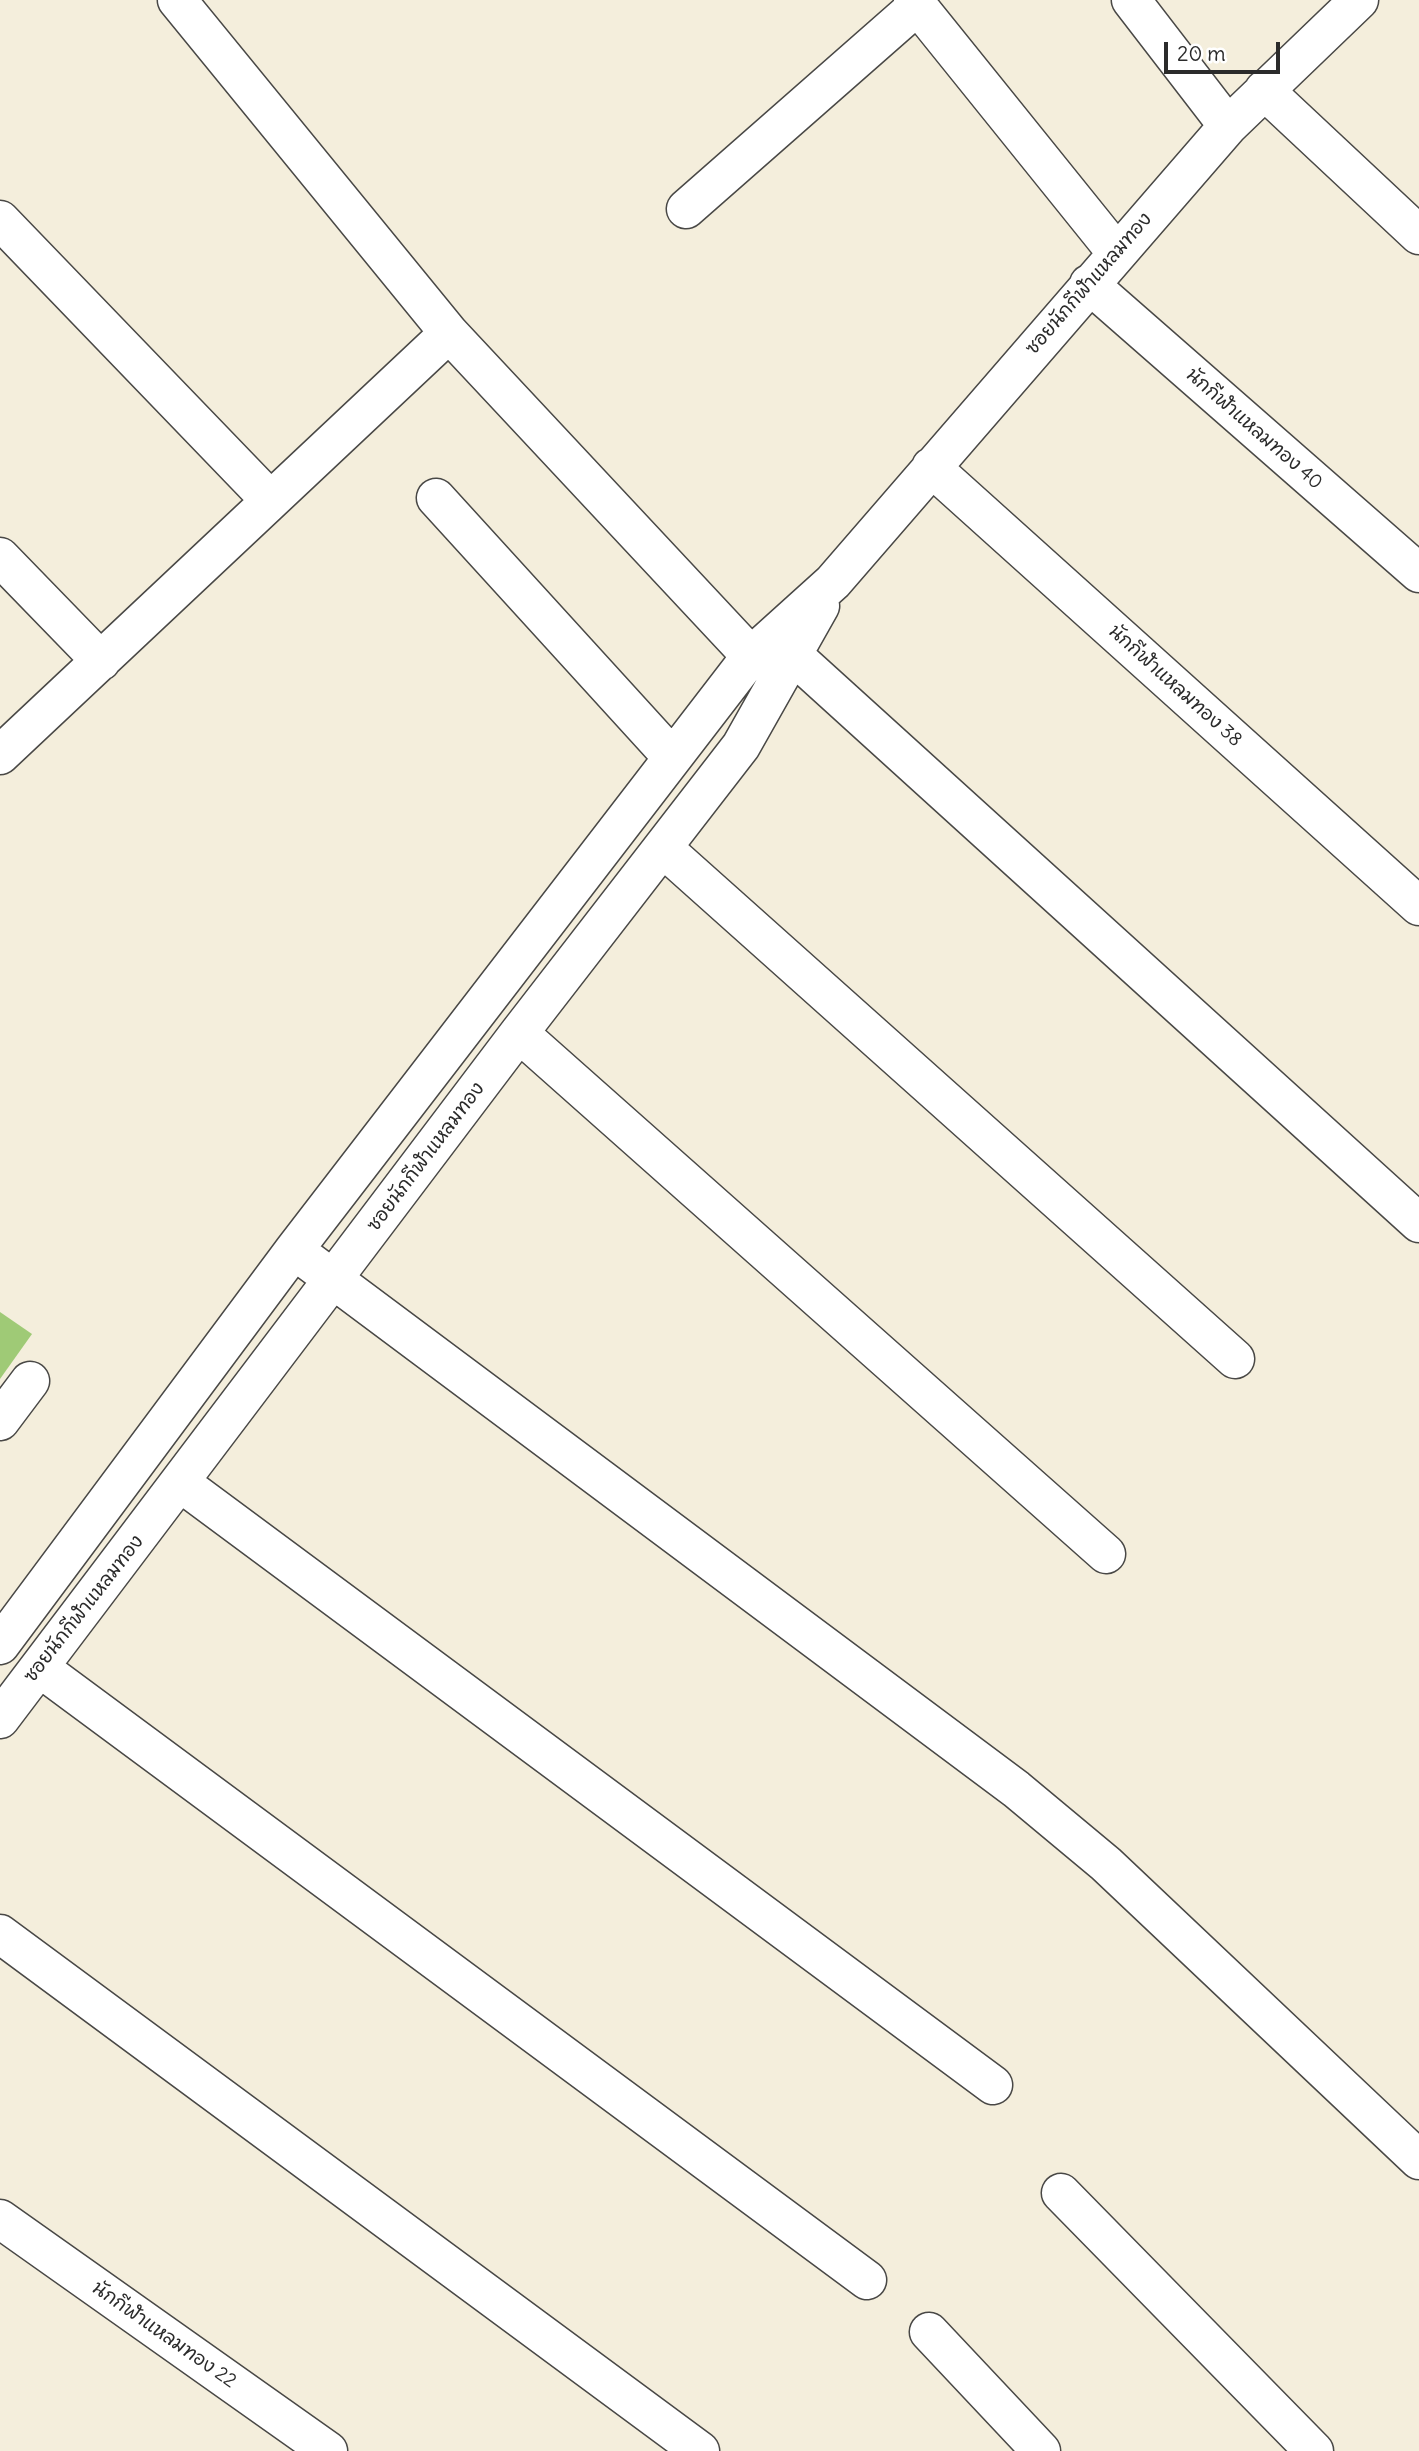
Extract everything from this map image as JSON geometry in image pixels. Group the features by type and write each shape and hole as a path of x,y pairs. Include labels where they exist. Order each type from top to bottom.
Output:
{"street":[{"path":"177,0 449,333 751,656"},
{"path":"1131,0 1228,126"},
{"name":"ซอยนักกีฬาแหลมทอง","path":"0,1645 294,1250 751,656 833,582 1228,126 1359,0"},
{"path":"686,209 915,3 1116,253"},
{"path":"1264,90 1419,235"},
{"path":"0,220 270,500"},
{"name":"นักกีฬาแหลมทอง 40","path":"1089,284 1419,573"},
{"path":"0,755 449,333"},
{"name":"นักกีฬาแหลมทอง 38","path":"931,467 1419,905"},
{"path":"436,498 672,757"},
{"path":"0,557 101,661"},
{"name":"ซอยนักกีฬาแหลมทอง","path":"0,1719 519,1033 741,746 794,656 833,582"},
{"path":"794,656 1419,1223"},
{"path":"663,848 1235,1359"},
{"path":"519,1033 1106,1554"},
{"path":"294,1250 1016,1789 1106,1864 1419,2160"},
{"path":"0,1422 30,1381"},
{"path":"181,1483 993,2085"},
{"path":"40,1668 867,2280"},
{"path":"0,1934 700,2451"},
{"path":"1060,2193 1314,2451"},
{"name":"นักกีฬาแหลมทอง 22","path":"0,2219 328,2451"},
{"path":"929,2332 1041,2451"}],"green space":[{"path":"0,1312 32,1334 0,1379"}]}
